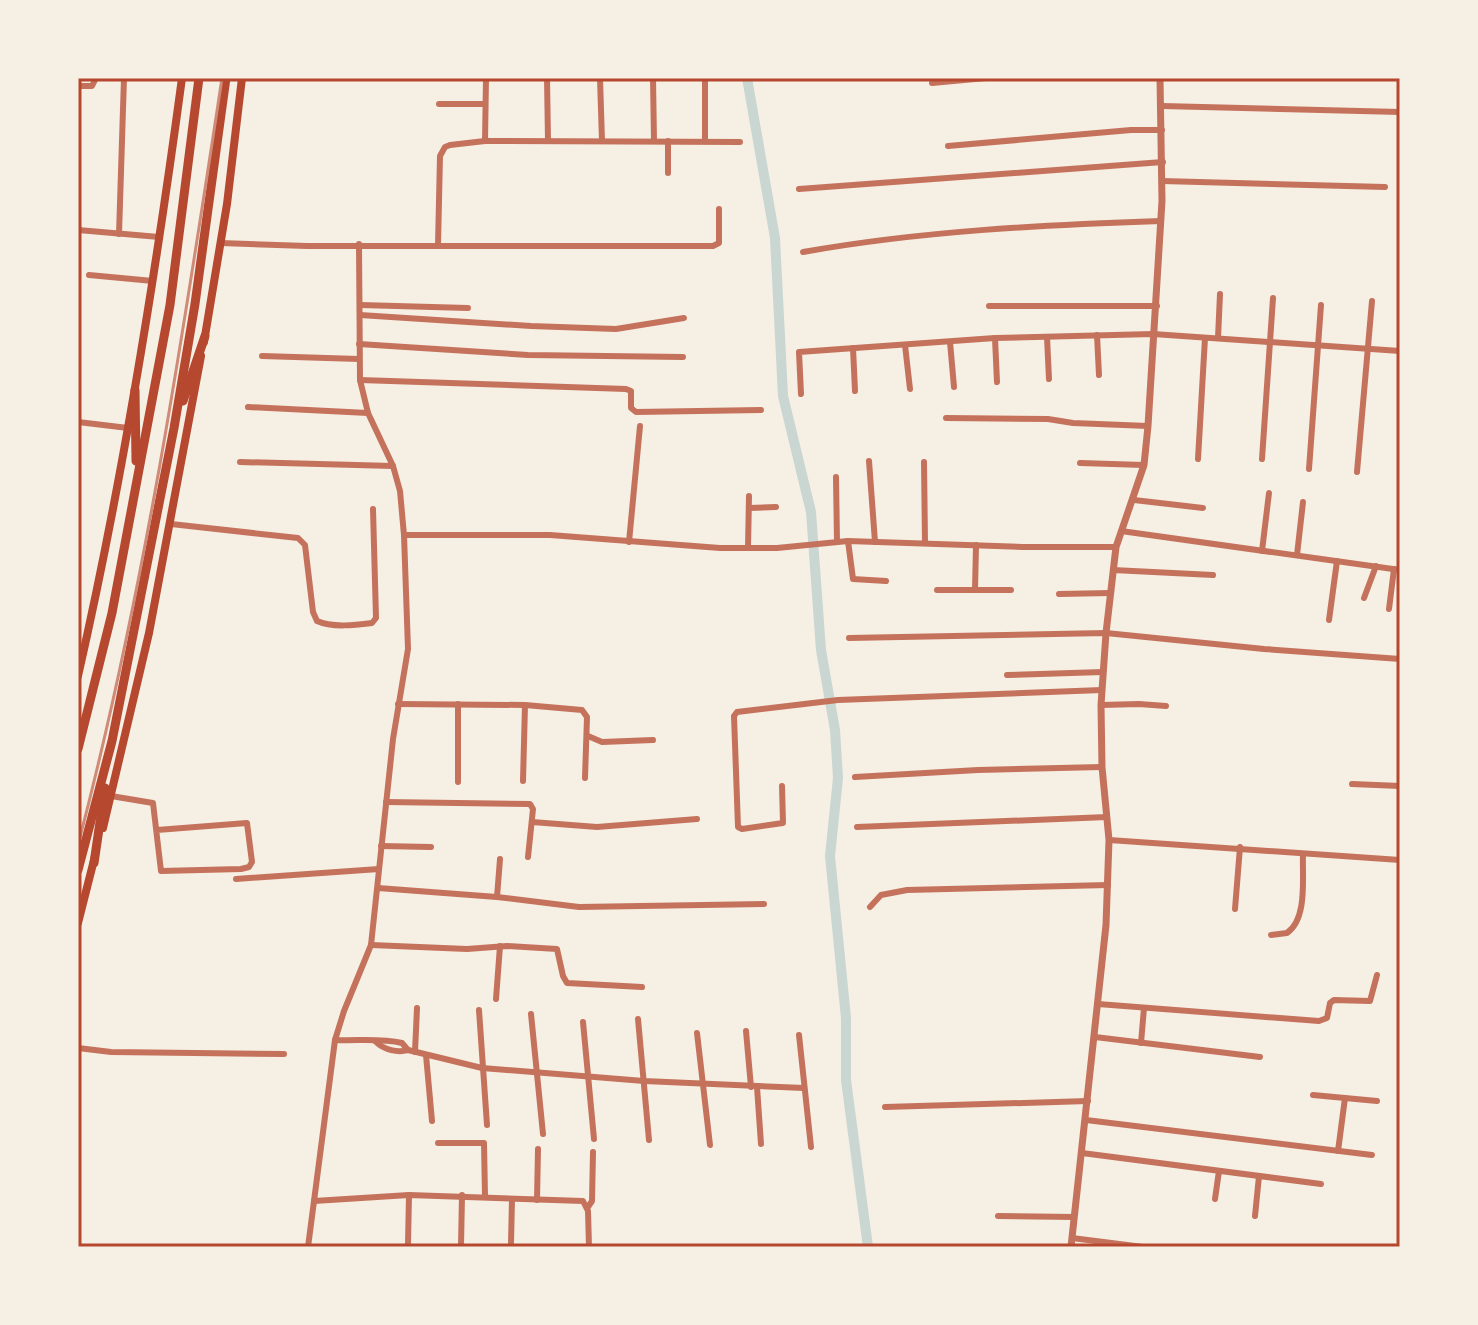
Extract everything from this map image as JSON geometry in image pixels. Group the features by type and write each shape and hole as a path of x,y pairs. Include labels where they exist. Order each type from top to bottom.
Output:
{"main road":[{"path":"78,676 135,390 182,78"},
{"path":"78,749 112,613 170,305 199,78"},
{"path":"94,863 112,741 174,428 195,304 226,78"},
{"path":"78,923 111,796 171,524 220,243 242,78"},
{"path":"174,428 205,336"},
{"path":"135,390 136,481"},
{"path":"78,870 112,741"}],"street":[{"path":"78,86 92,86 96,78"},
{"path":"119,234 124,78"},
{"path":"485,141 486,78"},
{"path":"547,78 548,141"},
{"path":"600,78 602,141"},
{"path":"653,78 654,141"},
{"path":"705,78 705,141"},
{"path":"932,83 986,78"},
{"path":"1143,1247 1072,1242 1108,885 1109,840 1102,767 1101,705 1106,633 1116,547 1144,465 1148,426 1161,221 1163,162 1160,78"},
{"path":"439,104 485,104"},
{"path":"1162,106 1400,112"},
{"path":"948,146 1162,130"},
{"path":"438,245 440,156 450,145 485,141 740,142"},
{"path":"668,141 668,173"},
{"path":"799,189 1163,162"},
{"path":"1162,181 1385,187"},
{"path":"220,243 304,246 713,246 719,243 719,209"},
{"path":"803,252 1004,228 1161,221"},
{"path":"78,230 159,237"},
{"path":"308,1247 335,1040 371,945 398,704 408,649 400,491 393,466 368,413 360,380 359,244"},
{"path":"89,275 153,281"},
{"path":"1218,338 1220,294"},
{"path":"1262,459 1273,298"},
{"path":"1357,472 1372,301"},
{"path":"360,305 468,308"},
{"path":"1309,469 1321,305"},
{"path":"989,306 1157,306"},
{"path":"360,315 616,329 684,318"},
{"path":"801,394 799,352 853,348 995,338 1153,334 1400,351"},
{"path":"1097,335 1099,375"},
{"path":"1047,337 1049,379"},
{"path":"995,338 997,382"},
{"path":"1198,459 1205,338"},
{"path":"950,342 954,387"},
{"path":"359,344 528,355 683,357"},
{"path":"905,345 910,389"},
{"path":"853,348 855,391"},
{"path":"262,356 359,359"},
{"path":"360,380 626,389 632,393 631,408 636,412 761,410"},
{"path":"248,407 368,413"},
{"path":"946,418 1048,419 1148,426"},
{"path":"78,422 128,428"},
{"path":"629,542 640,426"},
{"path":"869,461 875,542"},
{"path":"240,462 393,466"},
{"path":"924,462 925,543"},
{"path":"1080,463 1144,465"},
{"path":"836,477 837,542"},
{"path":"1262,551 1269,493"},
{"path":"748,548 749,496"},
{"path":"1134,500 1203,508"},
{"path":"1297,555 1303,502"},
{"path":"749,508 776,507"},
{"path":"171,524 298,538 305,545 313,612 317,621 325,624 363,624 374,622 376,618 373,509"},
{"path":"1121,531 1397,569 1389,609"},
{"path":"404,535 550,535 748,548 848,541 1116,547"},
{"path":"848,541 853,579 886,581"},
{"path":"975,590 976,545"},
{"path":"1329,620 1337,561"},
{"path":"1364,598 1376,566"},
{"path":"1113,570 1213,575"},
{"path":"937,590 1011,590"},
{"path":"1059,594 1111,593"},
{"path":"849,638 1106,633 1400,659"},
{"path":"1007,675 1103,672"},
{"path":"782,786 783,823 738,827 734,716 739,711 838,700 1102,690"},
{"path":"398,704 525,705 584,711 588,736 585,778"},
{"path":"458,704 458,782"},
{"path":"523,781 525,705"},
{"path":"1101,705 1166,706"},
{"path":"588,736 602,742 653,740"},
{"path":"855,777 1102,767"},
{"path":"1352,784 1400,786"},
{"path":"111,796 153,803 158,867 161,871 241,869 251,865 251,834 247,823 157,830"},
{"path":"386,802 530,804 533,809 528,857"},
{"path":"857,827 1107,817"},
{"path":"532,822 597,827 697,819"},
{"path":"1109,840 1400,860"},
{"path":"381,846 431,847"},
{"path":"1235,909 1240,847"},
{"path":"1271,935 1287,933 1300,912 1303,854"},
{"path":"497,897 500,859"},
{"path":"236,879 379,869"},
{"path":"870,907 881,895 907,890 1108,885"},
{"path":"378,888 579,907 764,904"},
{"path":"371,945 557,949 567,983 642,987"},
{"path":"496,999 500,946"},
{"path":"1098,1004 1322,1021 1329,1016 1330,1003 1334,1000 1370,1001 1377,975"},
{"path":"412,1051 417,1008"},
{"path":"1141,1043 1144,1008"},
{"path":"479,1010 487,1125"},
{"path":"531,1014 543,1134"},
{"path":"638,1019 649,1140"},
{"path":"583,1022 594,1139"},
{"path":"746,1031 761,1144"},
{"path":"697,1033 710,1145"},
{"path":"799,1035 811,1147"},
{"path":"1095,1037 1260,1057"},
{"path":"335,1040 376,1042 384,1039 402,1043 412,1051 482,1068 644,1081 804,1088"},
{"path":"78,1048 111,1052 284,1054"},
{"path":"426,1055 432,1121"},
{"path":"1313,1095 1377,1101"},
{"path":"1338,1151 1345,1098"},
{"path":"885,1107 1088,1101"},
{"path":"1086,1120 1372,1155"},
{"path":"438,1143 484,1143 485,1196"},
{"path":"537,1200 538,1149"},
{"path":"589,1247 588,1207 592,1201 593,1152"},
{"path":"1082,1153 1321,1184"},
{"path":"1215,1199 1219,1171"},
{"path":"1255,1216 1259,1176"},
{"path":"408,1244 409,1195"},
{"path":"314,1201 462,1195 583,1201 588,1207"},
{"path":"461,1246 462,1195"},
{"path":"511,1243 512,1199"},
{"path":"998,1216 1074,1217"}],"waterway":[{"path":"747,78 775,238 783,396 811,512 821,650 835,730 838,778 830,856 846,1018 846,1080 868,1247"}],"railway":[{"path":"78,845 102,750 142,559 177,367 222,78"}]}
